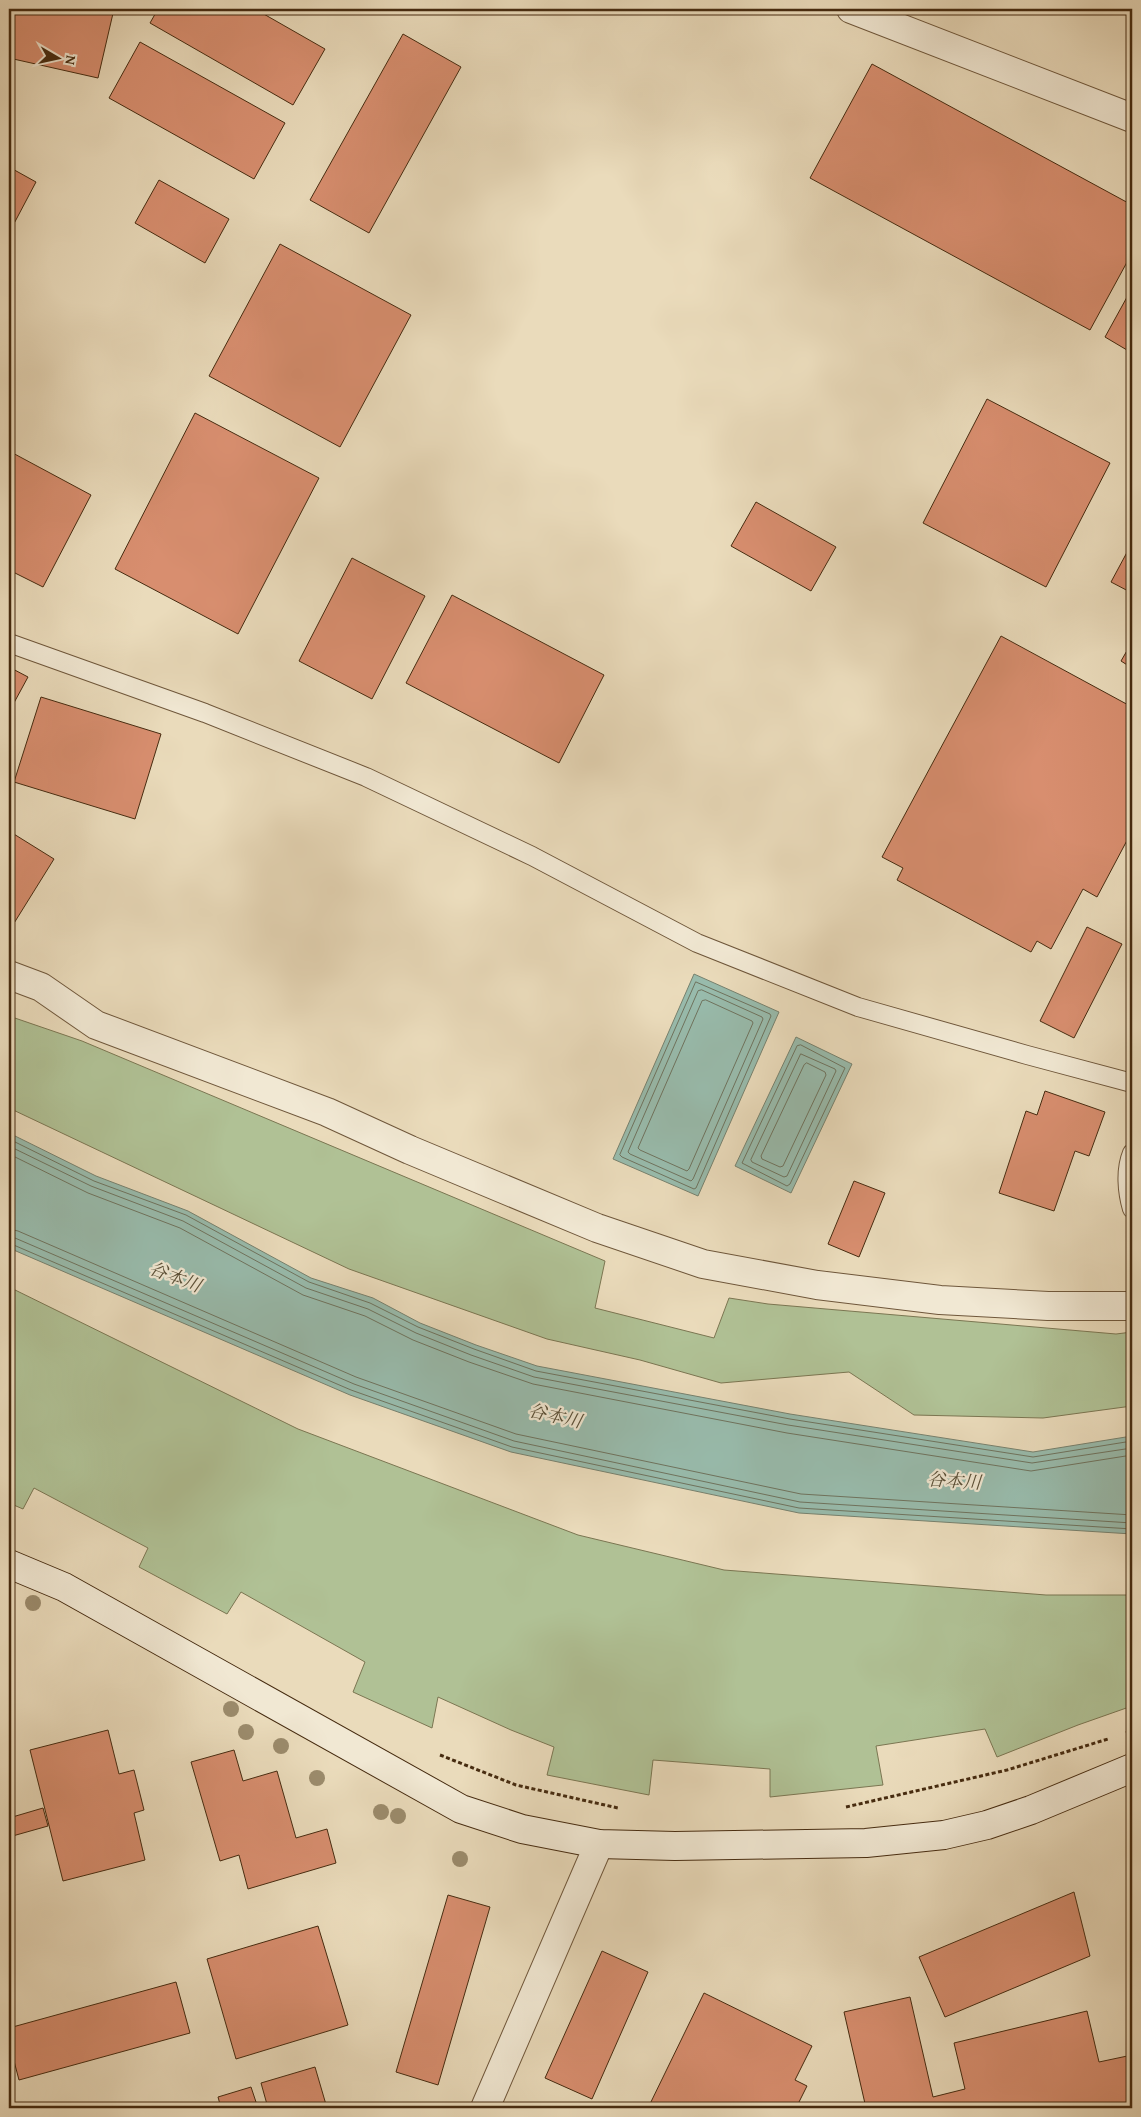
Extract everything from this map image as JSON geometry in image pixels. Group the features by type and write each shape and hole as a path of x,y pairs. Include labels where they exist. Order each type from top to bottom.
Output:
{"street":[{"path":"851,9 1132,118"},
{"path":"9,976 41,987 96,1025 327,1112 410,1150 597,1228 702,1264 817,1284 940,1300 1048,1306 1132,1306"},
{"path":"9,1564 64,1587 461,1809 522,1829 599,1844 676,1846 866,1843 944,1835 1016,1815 1132,1768"},
{"path":"486,2108 599,1844"}],"lane":[{"path":"9,643 205,713 366,777 532,856 697,943 849,1003 1026,1056 1132,1083"},
{"path":"1132,1153 1129,1160 1128,1194 1132,1209"}],"path":[{"path":"1123,1734 1132,1731"},
{"path":"846,1807 1007,1770 1114,1736"},
{"path":"434,1753 516,1785 624,1809"}],"shaded area":[{"path":"9,1016 82,1041 605,1261 595,1308 714,1338 729,1298 768,1304 1116,1334 1132,1332 1132,1406 1043,1418 914,1415 849,1372 721,1383 640,1360 547,1339 349,1269 9,1108"},
{"path":"9,1287 298,1429 578,1535 724,1570 1046,1595 1132,1595 1132,1706 997,1757 985,1729 876,1746 883,1785 770,1797 770,1769 653,1760 649,1795 547,1775 554,1747 438,1697 432,1728 353,1692 365,1662 241,1592 227,1614 139,1567 148,1548 34,1488 23,1509 9,1503"}],"water":[{"path":"694,974 779,1012 698,1196 613,1159"},
{"path":"796,1037 852,1064 791,1193 735,1166"},
{"name":"谷本川","path":"9,1133 96,1176 188,1211 311,1278 373,1298 420,1323 537,1366 790,1414 1033,1452 1132,1436 1132,1534 799,1513 511,1452 350,1395 9,1248"}],"building":[{"path":"9,9 114,9 98,78 9,58"},
{"path":"158,9 255,9 325,49 293,105 150,23"},
{"path":"403,34 461,67 369,233 310,200"},
{"path":"140,42 285,123 254,179 109,98"},
{"path":"872,64 1132,205 1132,253 1090,330 810,178"},
{"path":"9,167 36,182 9,233"},
{"path":"159,180 229,219 205,263 135,223"},
{"path":"280,244 411,315 340,447 209,376"},
{"path":"1132,288 1132,353 1105,337"},
{"path":"987,399 1110,463 1046,587 923,523"},
{"path":"195,413 319,478 238,634 115,569"},
{"path":"9,451 91,495 43,587 9,570"},
{"path":"756,502 836,547 811,591 731,546"},
{"path":"1132,543 1132,593 1111,582"},
{"path":"352,558 425,596 372,699 299,661"},
{"path":"452,595 604,675 559,763 406,683"},
{"path":"1001,636 1132,707 1132,831 1097,897 1083,889 1051,949 1037,941 1031,952 897,880 903,868 882,857"},
{"path":"1132,642 1132,668 1121,661"},
{"path":"9,667 28,677 9,712"},
{"path":"41,697 161,734 135,819 14,782"},
{"path":"9,831 54,859 11,928 9,927"},
{"path":"1087,927 1122,944 1074,1038 1040,1021"},
{"path":"1045,1091 1105,1112 1089,1156 1075,1151 1054,1211 999,1193 1026,1111 1037,1115"},
{"path":"854,1181 885,1193 859,1257 828,1244"},
{"path":"108,1730 119,1774 134,1770 144,1810 134,1813 145,1860 63,1881 30,1750"},
{"path":"234,1750 243,1781 277,1771 296,1838 327,1829 336,1863 248,1889 239,1855 220,1861 191,1762"},
{"path":"43,1808 48,1826 9,1837 9,1818"},
{"path":"1074,1892 1090,1956 945,2017 919,1957"},
{"path":"448,1895 490,1907 438,2085 396,2072"},
{"path":"318,1926 348,2025 236,2059 207,1959"},
{"path":"602,1951 648,1972 592,2099 545,2078"},
{"path":"176,1982 190,2033 19,2080 9,2042 9,2028"},
{"path":"704,1993 812,2046 795,2080 807,2086 796,2108 648,2108"},
{"path":"910,1997 933,2097 965,2089 954,2043 1087,2011 1099,2062 1132,2055 1132,2108 866,2108 844,2012"},
{"path":"315,2067 327,2108 268,2108 261,2083"},
{"path":"251,2087 258,2108 221,2108 218,2097"}]}
